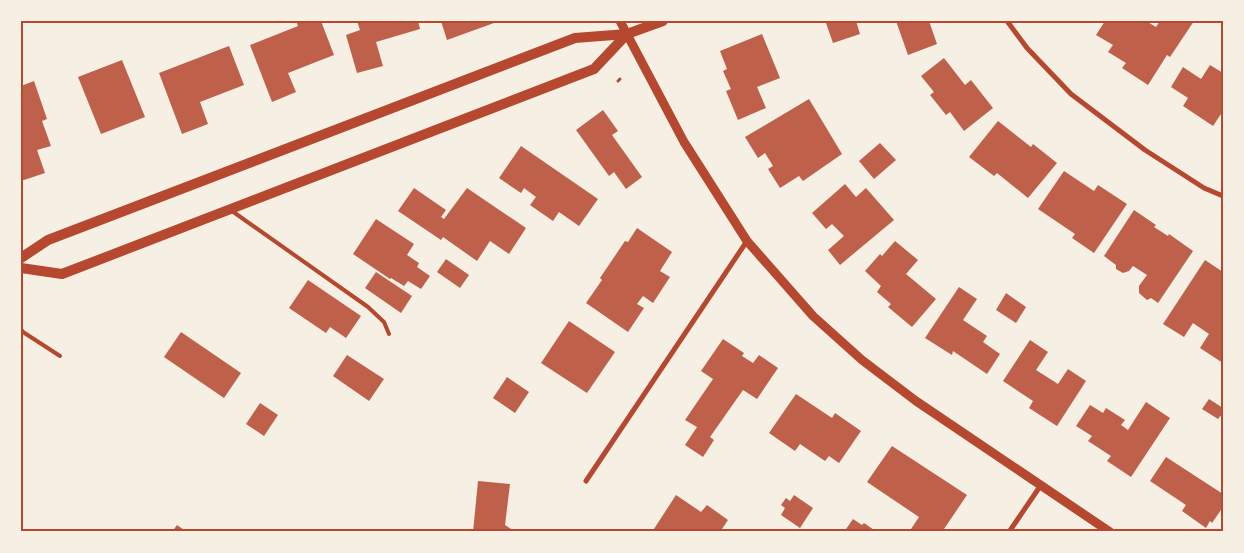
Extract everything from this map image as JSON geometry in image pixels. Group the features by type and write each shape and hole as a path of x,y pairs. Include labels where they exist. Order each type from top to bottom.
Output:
{"main road":[{"path":"21,258 48,240 575,38 627,34 663,21"},
{"path":"21,268 62,274 230,210 594,69 627,34"}],"street":[{"path":"620,21 684,142 747,240 813,316 862,360 916,401 1110,532"},
{"path":"1007,21 1027,48 1071,94 1145,150 1204,188 1223,196"},
{"path":"586,481 747,240"},
{"path":"1009,532 1041,485"}],"lane":[{"path":"230,210 368,307 384,322 389,334"},
{"path":"21,329 60,356"}],"building":[{"path":"296,21 321,21 334,55 288,73 296,92 272,102 250,45 298,26"},
{"path":"357,21 418,21 420,29 376,42 383,66 357,73 346,35 360,30"},
{"path":"441,21 495,21 447,40"},
{"path":"831,21 856,21 860,34 833,43 826,23"},
{"path":"896,21 929,21 937,44 908,55"},
{"path":"1105,21 1146,21 1156,27 1160,21 1194,21 1170,57 1167,55 1148,85 1122,68 1126,63 1108,52 1113,45 1096,35"},
{"path":"762,34 780,78 757,87 766,108 738,120 726,91 731,89 723,71 727,69 720,51"},
{"path":"229,46 244,85 200,102 208,124 182,134 159,73"},
{"path":"944,58 965,85 971,80 993,108 964,131 950,112 946,115 930,95 934,92 921,76"},
{"path":"122,60 145,117 101,134 78,77"},
{"path":"1210,65 1223,73 1223,111 1213,126 1183,106 1188,98 1171,87 1183,67 1201,79"},
{"path":"34,81 47,119 42,121 51,146 37,150 45,173 21,181 21,86"},
{"path":"809,99 842,154 803,181 799,176 780,188 768,169 773,166 765,153 758,158 745,137"},
{"path":"603,110 618,131 612,135 642,177 626,189 614,172 609,176 576,130"},
{"path":"998,121 1031,147 1033,144 1057,163 1028,198 997,173 994,176 969,157"},
{"path":"880,143 896,160 874,179 859,161"},
{"path":"521,146 598,199 579,226 559,212 553,221 530,205 536,197 524,188 521,193 499,178"},
{"path":"1064,171 1094,191 1098,185 1127,204 1094,253 1072,238 1075,234 1038,209"},
{"path":"845,184 856,197 866,188 894,220 840,265 828,250 844,236 832,224 826,229 812,213"},
{"path":"414,188 446,210 441,217 444,219 467,188 526,228 509,254 490,241 477,261 443,237 441,240 398,211"},
{"path":"1134,210 1156,225 1154,227 1168,236 1169,234 1193,251 1158,303 1151,298 1147,300 1139,293 1139,286 1147,275 1133,266 1129,271 1123,273 1116,269 1116,265 1104,256"},
{"path":"376,219 414,244 407,255 419,263 417,267 430,276 421,289 408,281 404,286 390,279 353,254"},
{"path":"637,228 672,252 660,271 670,277 653,303 643,296 637,304 644,308 628,332 586,303 625,241 628,242"},
{"path":"895,241 918,260 906,274 936,299 912,327 888,307 891,304 877,292 881,286 865,271"},
{"path":"446,259 469,275 460,288 437,272"},
{"path":"1205,260 1223,272 1223,363 1200,348 1209,334 1193,323 1184,337 1163,324"},
{"path":"376,272 412,296 401,313 365,288"},
{"path":"308,280 361,316 346,338 330,327 326,333 289,308"},
{"path":"959,287 977,299 963,320 987,336 983,342 1000,354 987,374 953,351 952,355 925,338"},
{"path":"1006,293 1026,307 1016,323 996,310"},
{"path":"569,321 615,352 587,393 541,363"},
{"path":"181,332 241,373 224,398 164,357"},
{"path":"723,339 744,353 742,356 753,363 759,355 778,368 757,399 743,390 710,437 714,440 703,457 685,445 697,427 685,420 713,379 701,371"},
{"path":"1030,340 1048,352 1036,370 1058,384 1068,369 1086,381 1057,426 1029,408 1033,401 1003,381"},
{"path":"347,355 384,379 369,401 333,376"},
{"path":"507,377 529,392 515,413 493,398"},
{"path":"796,394 832,418 835,413 861,431 839,463 829,456 825,461 800,444 795,451 769,433"},
{"path":"1209,399 1223,408 1223,413 1218,419 1202,409"},
{"path":"1146,402 1170,418 1131,477 1107,461 1111,456 1088,441 1092,436 1076,426 1090,405 1103,413 1106,408 1125,420 1121,425 1128,430"},
{"path":"260,403 278,415 264,436 246,424"},
{"path":"892,446 967,495 942,532 909,532 919,517 867,482"},
{"path":"1166,457 1223,494 1223,507 1212,523 1210,521 1206,528 1182,511 1186,505 1150,481"},
{"path":"478,481 510,484 505,525 516,532 473,532"},
{"path":"676,495 701,512 707,505 728,520 720,532 652,532"},
{"path":"794,495 813,508 800,528 781,515 785,508 781,505 786,498 790,501"},
{"path":"853,519 862,525 864,523 877,532 844,532"},
{"path":"177,525 187,532 172,532"}]}
